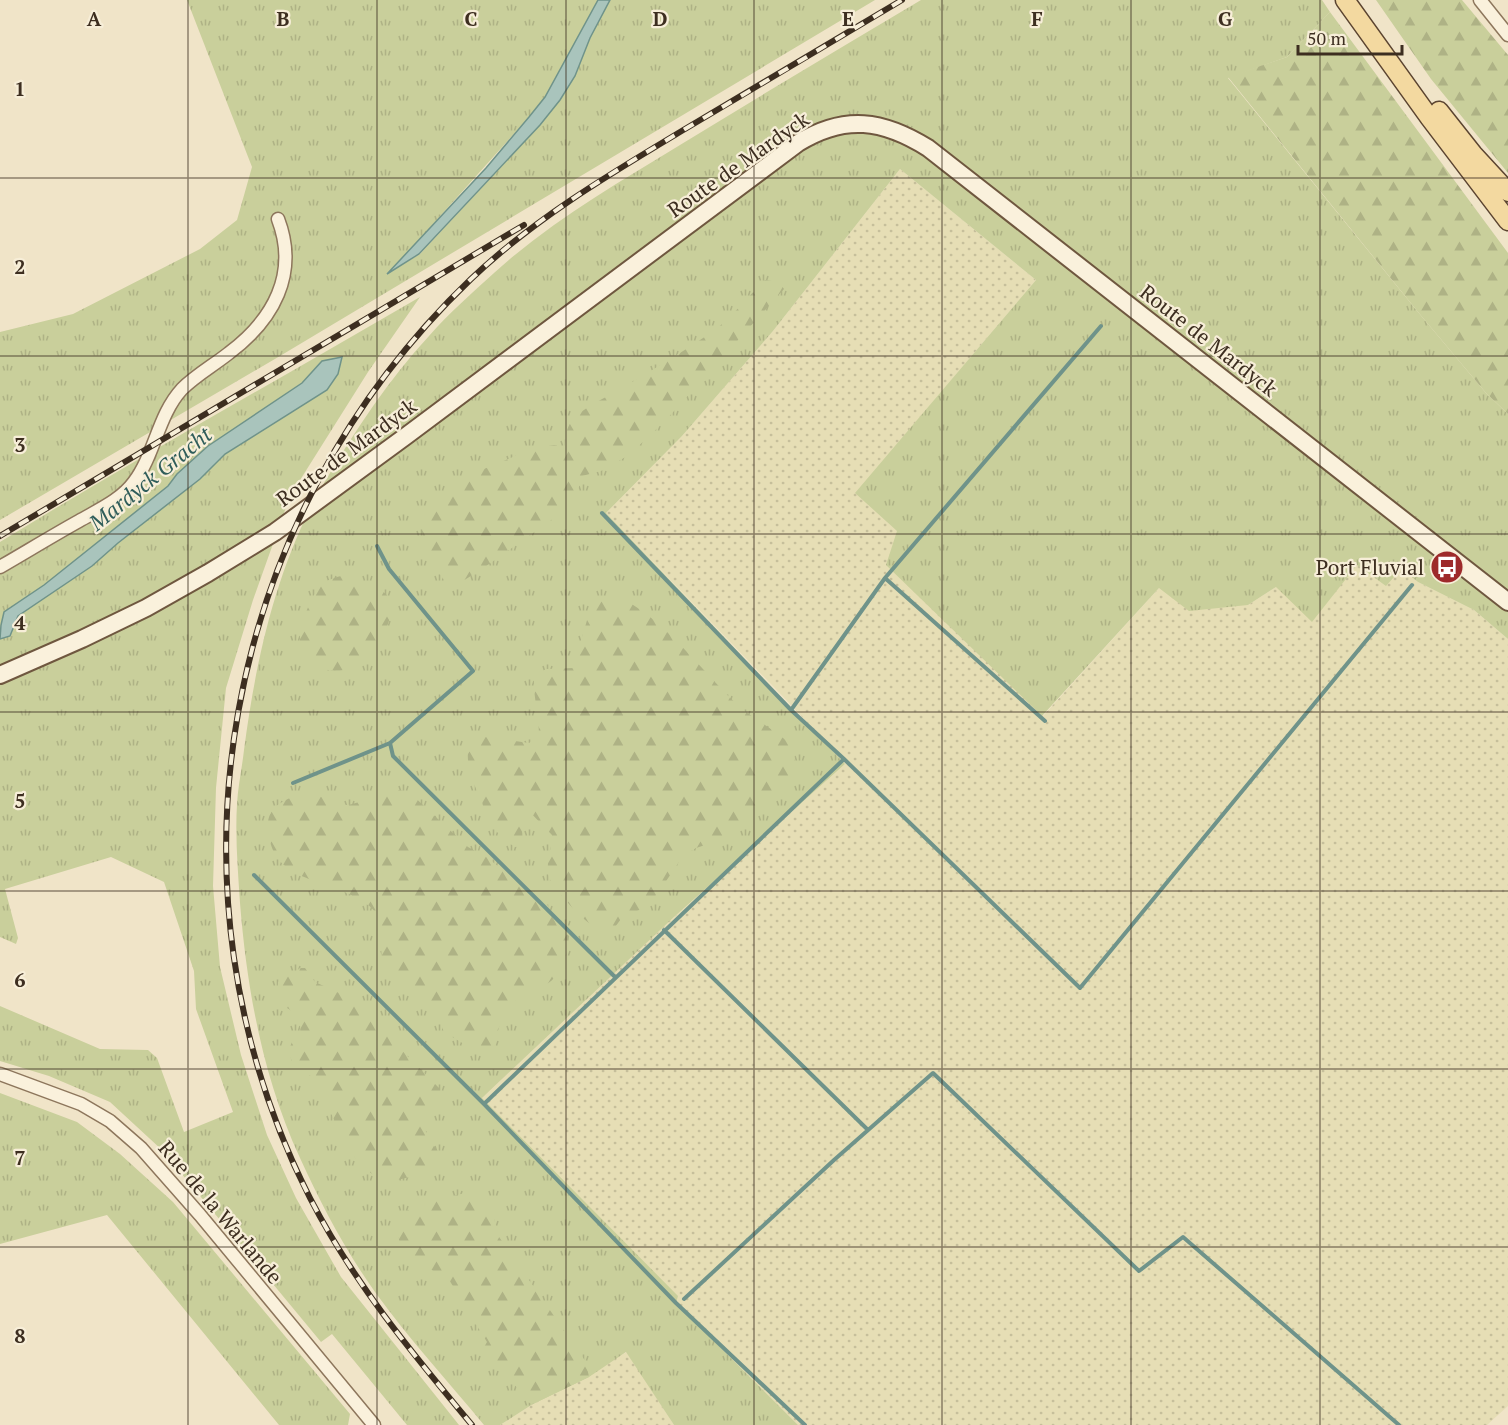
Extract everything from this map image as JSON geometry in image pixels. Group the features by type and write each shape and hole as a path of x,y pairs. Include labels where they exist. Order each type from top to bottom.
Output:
{"main road":[{"path":"1345,0 1416,100 1508,221"},
{"path":"1358,0 1432,102 1473,154 1508,192"},
{"name":"Route de Mardyck","path":"0,675 75,643 146,608 194,582 275,532 397,444 793,147 821,131 855,123 896,130 928,148 1508,602"}],"street":[{"path":"1480,0 1508,35"},
{"path":"0,567 115,500 134,483 170,406 180,391 242,343 262,322 273,304 284,276 286,258 284,239 278,219"},
{"name":"Rue de la Warlande","path":"0,1074 56,1093 91,1109 141,1148 200,1215 374,1425"}],"shaded area":[{"path":"900,169 1036,280 856,493 898,531 1043,716 1159,588 1248,605 1276,587 1357,565 1400,569 1418,582 1474,610 1508,639 1508,1406 1487,1425 798,1425 676,1303 482,1098 674,917 845,764 606,513 682,436 773,331"},
{"path":"627,1352 674,1425 500,1425 533,1404"}],"green space":[{"path":"187,0 598,0 545,97 390,272 420,254 540,125 575,76 590,38 610,0 875,0 280,356 0,520 0,332 73,314 200,249 237,220 252,167"},
{"path":"921,0 1322,0 1330,12 1287,57 1228,78 1418,312 1486,393 1508,414 1508,639 1474,610 1418,582 1401,569 1386,586 1357,565 1312,622 1276,587 1248,605 1189,611 1159,588 1042,716 886,565 897,531 855,493 1036,280 900,169 773,331 682,436 606,513 845,764 674,917 482,1098 678,1296 676,1303 798,1425 674,1425 626,1352 589,1377 533,1404 500,1425 484,1425 375,1292 325,1210 287,1128 259,1033 243,936 237,854 237,804 255,681 262,646 281,579 293,546 324,483 373,406 400,370 437,328 515,254 584,204"},
{"path":"1376,0 1462,0 1508,55 1508,173 1431,79"},
{"path":"1330,12 1508,253 1508,414 1486,393 1418,312 1228,77 1287,57"},
{"path":"765,280 779,282 784,289 665,421 629,455 601,471 582,476 574,504 482,569 458,584 444,580 427,555 422,532 426,515 484,469 532,449 554,445 565,447 568,427 577,415 712,332"},
{"path":"420,297 368,372 290,496 253,600 226,688 216,788 213,886 220,967 241,1055 267,1135 296,1198 341,1277 459,1425 407,1425 332,1334 321,1342 162,1150 110,1102 49,1076 0,1061 0,1006 100,1049 148,1050 157,1058 184,1132 233,1112 196,1009 194,971 164,882 111,857 5,889 18,938 16,944 0,937 0,542"},
{"path":"341,576 381,590 390,600 391,615 380,642 365,662 352,668 336,671 323,669 308,657 301,645 300,632 311,601 320,586"},
{"path":"615,596 649,616 666,630 741,708 789,743 794,751 795,759 791,778 726,838 696,848 683,856 658,893 645,907 624,915 615,927 601,930 581,916 552,882 548,867 552,835 526,808 521,812 523,846 515,847 491,825 472,777 468,763 468,749 469,742 478,736 529,743 539,736 534,676 546,669 573,668 590,610 603,600"},
{"path":"394,789 409,792 468,847 488,858 501,869 513,870 547,904 557,926 569,936 565,959 559,972 549,983 521,997 510,1006 500,1023 493,1054 489,1056 480,1046 469,1047 444,1032 434,1007 383,965 380,924 372,909 349,894 294,872 275,854 270,841 268,823 271,813 290,798 310,794 347,805"},
{"path":"300,968 305,968 315,982 350,998 439,1088 439,1103 426,1120 425,1125 427,1135 443,1158 445,1163 442,1166 425,1174 389,1180 375,1176 353,1155 344,1141 318,1083 294,1064 288,1052 292,1042 300,1036 300,1022 296,1014 277,1001 278,982"},
{"path":"0,1093 77,1122 120,1154 173,1202 350,1414 348,1425 279,1425 107,1215 0,1244"},
{"path":"465,1193 480,1199 489,1208 497,1234 586,1362 589,1377 533,1404 527,1402 501,1365 487,1358 483,1349 487,1342 448,1278 413,1261 402,1248 396,1231 397,1218 420,1205"}],"water":[{"path":"598,0 610,0 590,38 575,76 560,100 540,125 419,254 387,274 486,168 545,97"},
{"path":"342,357 338,374 327,390 225,454 200,479 92,566 18,616 10,636 0,639 4,612 44,585 168,486 177,474 208,446 302,383 322,361"}],"waterway":[{"path":"791,710 885,578 1101,326"},
{"path":"602,513 791,710 1080,988 1412,585"},
{"path":"293,783 390,743 473,671 389,569 377,546"},
{"path":"885,578 1045,721"},
{"path":"390,743 393,756 615,977"},
{"path":"484,1104 844,759"},
{"path":"254,875 484,1104 676,1303 805,1425"},
{"path":"664,930 868,1130"},
{"path":"684,1299 834,1160 933,1073 1139,1271 1183,1237 1399,1425"}],"railway":[{"path":"472,1425 406,1344 345,1259 310,1198 262,1080 234,958 226,834 238,712 269,593 319,480 386,374 471,279 521,236 601,180 902,0"},
{"path":"0,536 524,225"}],"place":[{"name":"Port Fluvial","path":"1447,567"}],"water label":[{"name":"Mardyck Gracht","path":"150,478"}]}
